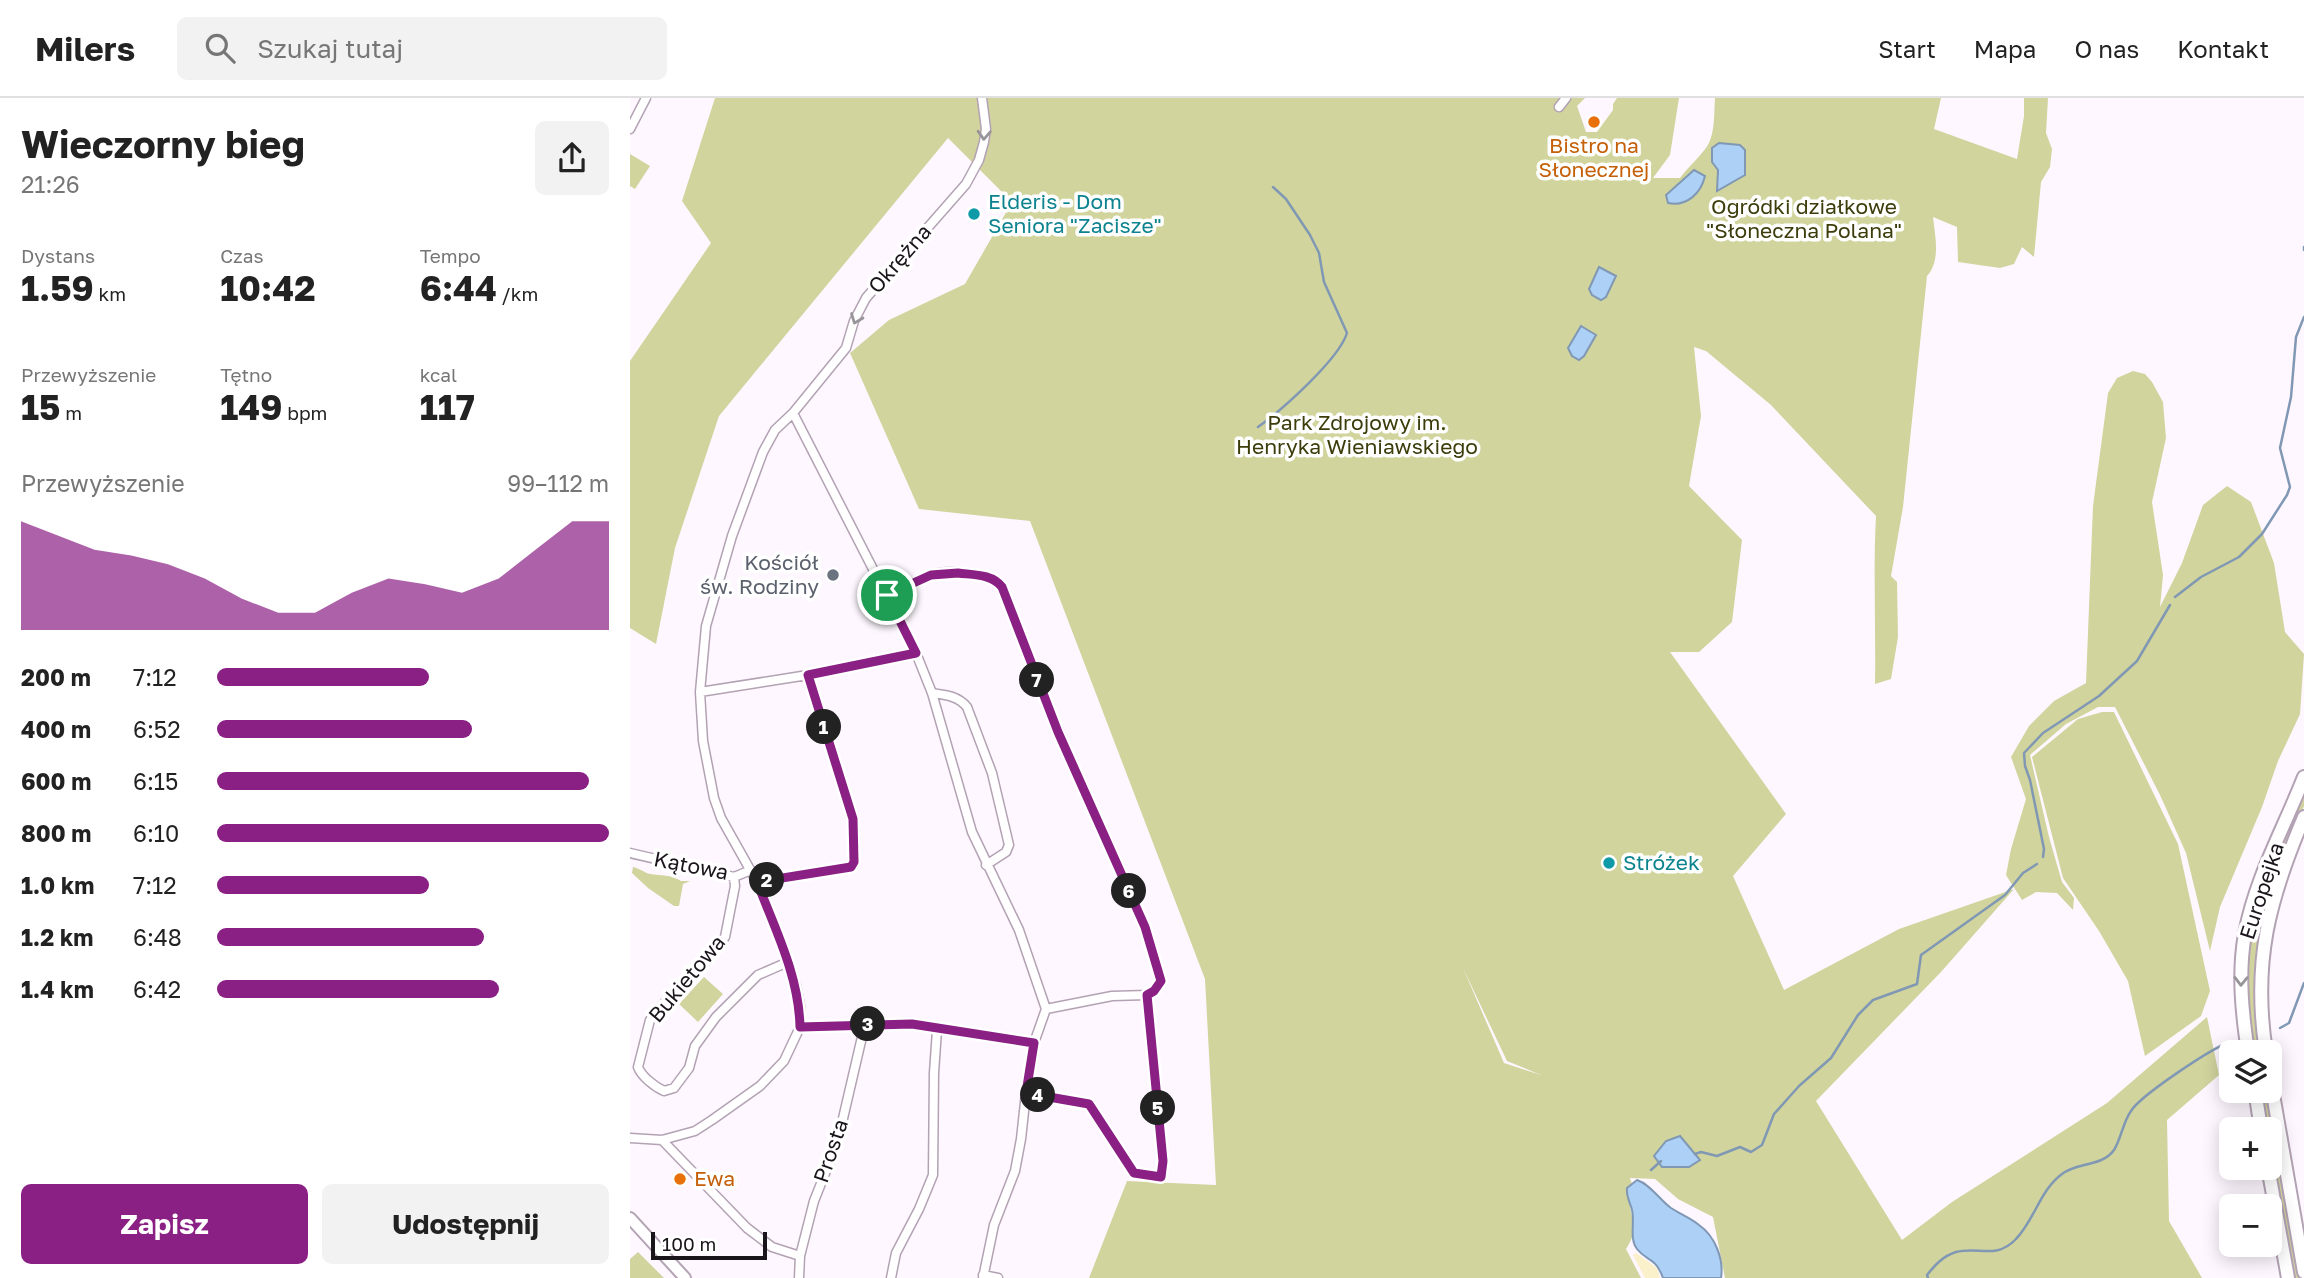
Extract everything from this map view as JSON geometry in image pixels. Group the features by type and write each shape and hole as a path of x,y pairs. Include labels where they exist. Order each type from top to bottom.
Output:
{"main road":[{"name":"Europejka","path":"2247,1040 2241,991 2246,932 2258,889 2304,777"},
{"name":"Europejka","path":"2264,1040 2261,1013 2263,942 2278,881 2304,817"},
{"path":"2275,1103 2304,1272"},
{"path":"2270,1180 2288,1278"}],"street":[{"path":"630,129 646,98"},
{"name":"Okrężna","path":"800,1027 800,1006 788,962 757,882 722,818 714,797 703,741 699,692 706,626 732,536 763,452 775,430 793,413 846,348 866,298 970,177 979,160 986,129 982,98"},
{"path":"1559,107 1566,98"},
{"path":"793,413 916,653 932,693 972,832 1019,930 1046,1009 1034,1043 1015,1171 994,1225 983,1276 998,1278"},
{"path":"887,595 931,575 958,573 997,580 1058,732 1145,927 1161,981 1154,991 1147,995 1112,996 1046,1009"},
{"path":"699,692 808,675 916,653"},
{"name":"Kątowa","path":"757,882 851,867 854,862 853,819 808,675"},
{"path":"932,693 962,701 967,707 992,773 1009,845 1006,852 986,864"},
{"name":"Kątowa","path":"630,853 734,877 751,870"},
{"name":"Bukietowa","path":"734,877 725,937 700,968 678,987 650,1020 638,1067 640,1072 659,1089 664,1091 674,1088 689,1068 695,1046 716,1017 758,975 788,962"},
{"path":"1026,1093 1089,1104 1134,1173 1161,1177 1163,1161 1147,995"},
{"name":"Prosta","path":"799,1278 800,1255 814,1200 841,1127 866,1024"},
{"path":"630,1138 662,1140 695,1130 760,1086 784,1061 800,1027 912,1024 1034,1043"},
{"path":"891,1278 896,1253 933,1175 937,1030"},
{"path":"662,1140 747,1228 772,1247 800,1255"},
{"path":"630,1218 685,1278"}],"green space":[{"name":"Park Zdrojowy im. Henryka Wieniawskiego","path":"715,98 1585,98 1577,106 1586,132 1597,132 1613,110 1617,98 1679,98 1670,155 1653,178 1680,178 1709,143 1715,98 1941,98 1934,129 2017,159 2024,98 2048,98 2046,133 2052,149 2050,167 2041,182 2034,257 2022,247 2014,264 2000,268 1958,262 1957,227 1933,217 1936,256 1927,276 1903,507 1891,576 1897,582 1898,637 1891,679 1875,684 1876,516 1771,405 1706,351 1694,347 1701,416 1689,486 1742,540 1732,622 1699,652 1670,652 1786,814 1733,876 1784,990 1899,929 2014,889 1941,972 1816,1101 1902,1240 1952,1202 2107,1103 2207,1017 2219,1075 2167,1120 2169,1221 2202,1278 1725,1278 1713,1217 1678,1199 1655,1179 1630,1178 1632,1184 1628,1194 1633,1234 1626,1249 1641,1278 1089,1278 1127,1181 1216,1185 1205,979 1030,521 919,509 850,353 889,320 965,284 1012,202 948,138 719,416 675,548 656,644 630,628 630,361 711,243 682,201","holes":["1463,968 1507,1061 1541,1075 1504,1063"]},
{"path":"630,154 650,166 635,189 630,186"},
{"path":"2133,371 2145,374 2163,402 2166,438 2152,502 2163,575 2160,607 2182,563 2203,505 2227,486 2251,502 2274,563 2285,632 2304,654 2300,714 2278,761 2262,807 2220,907 2210,951 2186,853 2115,707 2098,707 2066,724 2030,755 2062,882 2074,898 2073,910 2057,893 2036,892 2022,900 2006,875 2026,799 2011,757 2029,726 2054,701 2086,683 2093,506 2108,393 2117,378"},
{"path":"2102,712 2114,712 2178,844 2210,991 2201,1016 2145,1056 2128,981 2099,931 2063,878 2032,757 2078,719"},
{"path":"2304,790 2304,806 2271,892 2262,1040 2252,1040 2246,987 2250,935 2264,886"},
{"path":"633,867 650,874 690,881 683,884 679,906 674,906 648,888 632,873"},
{"path":"704,977 723,994 698,1022 679,1004"},
{"path":"2261,1103 2268,1103 2271,1117 2264,1117"},
{"path":"2282,1176 2301,1278 2294,1278 2282,1212 2282,1194 2279,1194 2276,1180 2282,1180"},
{"path":"638,1252 664,1278 630,1278 630,1259"}],"sand":[{"path":"1636,1253 1657,1268 1660,1278 1645,1278 1633,1255"}],"water":[{"path":"1719,143 1740,145 1745,150 1745,175 1717,191 1718,170 1712,162 1712,148"},
{"path":"1694,170 1705,176 1697,193 1687,201 1668,203 1666,195"},
{"path":"1599,267 1616,276 1606,297 1601,300 1592,295 1589,289"},
{"path":"1581,326 1596,335 1579,360 1572,356 1568,348"},
{"path":"1680,1136 1700,1160 1689,1167 1662,1167 1654,1156 1666,1141"},
{"path":"1637,1180 1710,1235 1720,1256 1721,1278 1663,1278 1654,1263 1637,1249 1633,1240 1633,1215 1627,1188"}],"waterway":[{"path":"1258,427 1295,397 1322,370 1347,333 1324,282 1319,253 1310,235 1286,199 1273,187"},
{"path":"2175,597 2201,577 2239,557 2262,534 2287,495 2290,487 2280,448 2291,397 2296,337 2304,317"},
{"path":"2043,857 2044,849 2024,753 2043,733 2099,696 2137,661 2170,605"},
{"path":"1695,1154 1701,1152 1717,1156 1740,1147 1751,1152 1762,1145 1774,1114 1799,1086 1831,1058 1858,1015 1873,1000 1917,984 1921,955 2005,895 2023,873 2037,864"},
{"path":"2280,1028 2289,1023 2304,983"},
{"path":"1928,1278 1927,1275 1936,1264 1951,1254 1994,1251 2009,1245 2028,1224 2054,1181 2068,1170 2096,1162 2109,1155 2114,1150 2128,1115 2137,1104 2162,1084 2219,1047"},
{"path":"1651,1170 1661,1161"}],"place":[{"name":"Bistro na Słonecznej","path":"1594,122"},
{"name":"Elderis - Dom Seniora \"Zacisze\"","path":"974,214"},
{"name":"Kościół św. Rodziny","path":"833,575"},
{"name":"Stróżek","path":"1609,863"},
{"name":"Ewa","path":"680,1179"}],"route":[{"path":"958,573 989,577 997,580 1002,587 1058,732 1145,927 1161,981 1154,991 1147,995 1163,1161 1161,1177 1134,1173 1089,1104 1026,1093 1034,1043 912,1024 800,1027 796,985 757,882 851,867 854,862 853,819 808,675 916,653 887,595 931,575 958,573"}],"park label":[{"name":"Ogródki działkowe \"Słoneczna Polana\"","path":"1804,219"}]}
